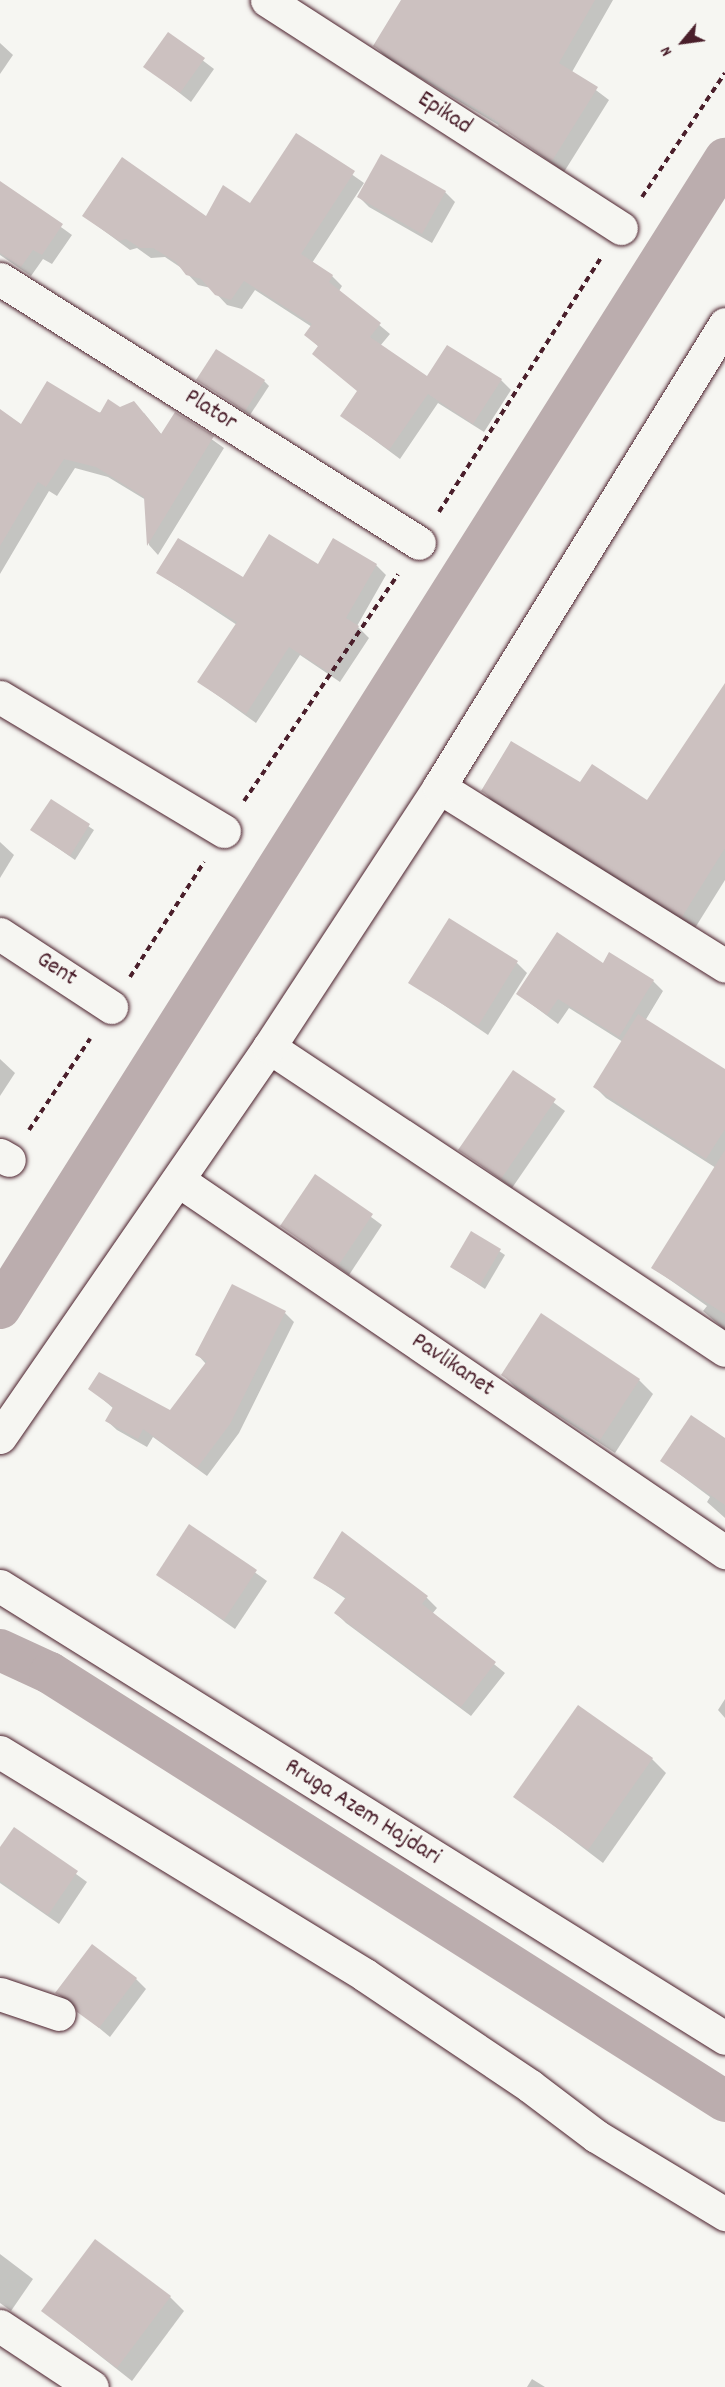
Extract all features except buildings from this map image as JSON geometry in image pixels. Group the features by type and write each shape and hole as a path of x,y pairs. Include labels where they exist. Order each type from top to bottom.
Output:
{"street":[{"name":"Epikad","path":"267,0 621,228"},
{"name":"Plator","path":"0,279 419,543"},
{"path":"0,1437 269,1047 439,787 725,324"},
{"path":"0,697 224,831"},
{"path":"439,787 725,966"},
{"name":"Gent","path":"0,934 111,1007"},
{"path":"269,1047 725,1350"},
{"name":"Pavlikanet","path":"178,1180 725,1552"},
{"name":"Rruga Azem Hajdari","path":"0,1586 725,2038"},
{"path":"0,1752 365,1976 530,2086 596,2136 725,2214"},
{"path":"0,1994 59,2014"},
{"path":"0,2326 92,2387"}],"path":[{"path":"4,1157 111,1007 224,831 419,543 621,228 725,73"}],"waterway":[{"path":"0,1308 725,159"},
{"path":"0,1650 50,1673 725,2101"}]}
